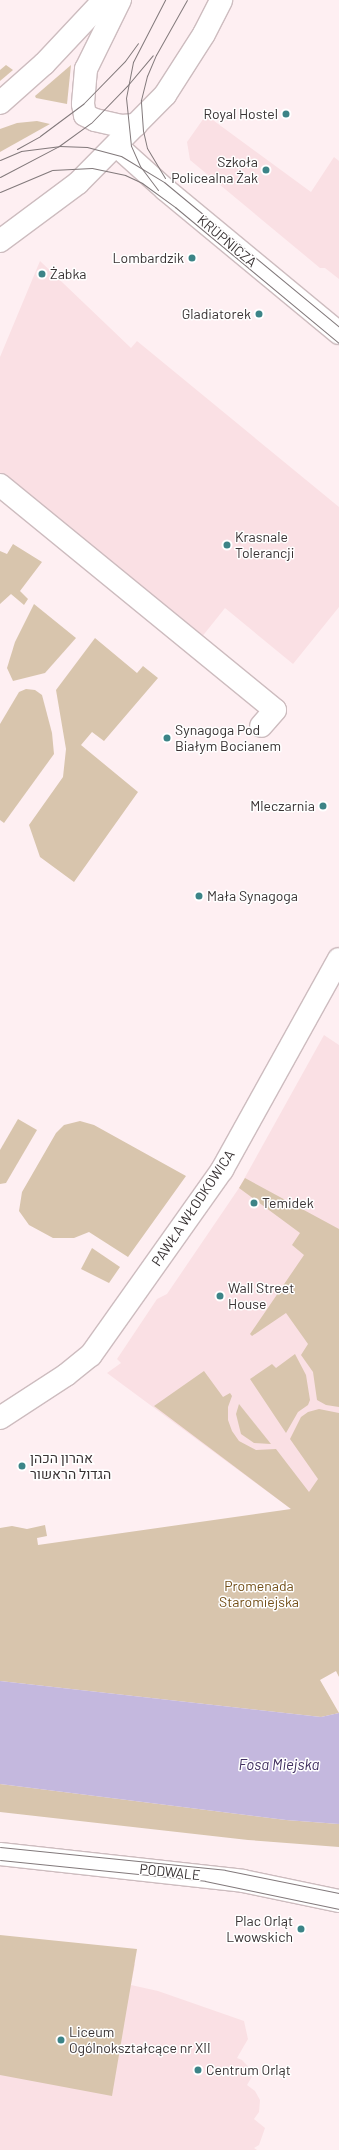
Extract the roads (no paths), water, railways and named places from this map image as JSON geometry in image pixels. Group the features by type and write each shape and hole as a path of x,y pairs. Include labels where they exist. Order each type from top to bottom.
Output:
{"street":[{"path":"0,103 44,64 104,0"},
{"path":"120,0 86,69 83,104 85,115 95,120 121,126 136,125"},
{"path":"0,241 78,183 117,146 175,82 221,0"},
{"name":"KRUPNICZA","path":"117,146 166,190 339,334"},
{"path":"0,485 274,710 261,726"},
{"name":"PAWŁA WŁODKOWICA","path":"0,1418 66,1375 91,1355 222,1170 339,959"},
{"name":"PODWALE","path":"0,1854 243,1881 339,1901"}],"water":[{"name":"Fosa Miejska","path":"0,1681 321,1717 339,1713 339,1824 286,1820 0,1784"}],"tram line":[{"path":"158,190 140,166 131,146 126,98 133,62 165,0"},
{"path":"165,178 147,148 143,131 141,100 147,76 156,55 187,0"},
{"path":"17,149 40,136 83,104 125,61 138,43"},
{"path":"0,177 59,146 91,123 127,86 153,55"},
{"path":"0,160 21,151 59,146 87,147 121,156 164,182 339,327"},
{"path":"0,192 52,170 92,168 125,175 142,183 175,207 339,343"},
{"path":"0,1847 225,1870 339,1893"},
{"path":"0,1860 205,1881 339,1909"}],"place":[{"name":"Royal Hostel","path":"286,114"},
{"name":"Szkoła Policealna Żak","path":"266,170"},
{"name":"Lombardzik","path":"192,258"},
{"name":"Żabka","path":"42,274"},
{"name":"Gladiatorek","path":"259,314"},
{"name":"Krasnale Tolerancji","path":"227,545"},
{"name":"Synagoga Pod Białym Bocianem","path":"167,738"},
{"name":"Mleczarnia","path":"323,806"},
{"name":"Mała Synagoga","path":"199,896"},
{"name":"Temidek","path":"254,1203"},
{"name":"Wall Street House","path":"220,1296"},
{"name":"אהרון הכהן הגדול הראשור","path":"22,1466"},
{"name":"Plac Orląt Lwowskich","path":"301,1929"},
{"name":"Liceum Ogólnokształcące nr XII","path":"61,2040"},
{"name":"Centrum Orląt","path":"198,2070"}],"park label":[{"name":"Promenada Staromiejska","path":"259,1594"}]}
